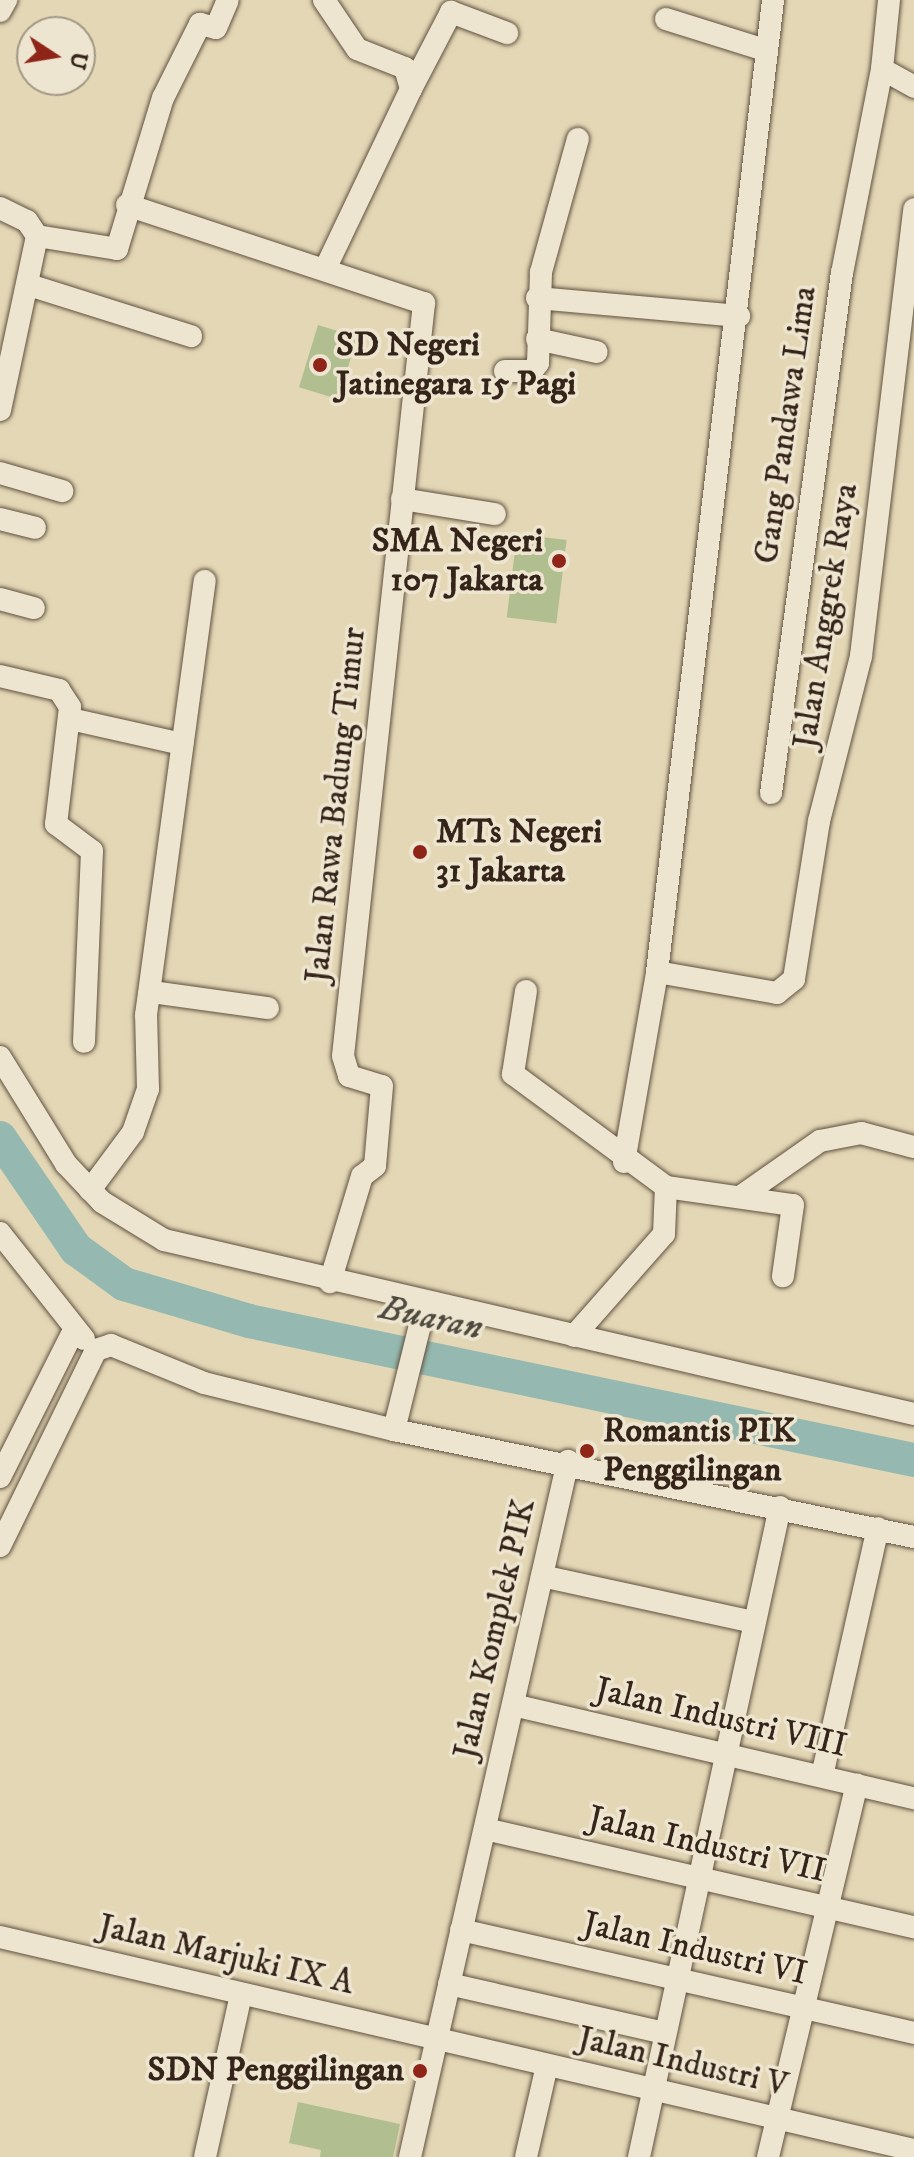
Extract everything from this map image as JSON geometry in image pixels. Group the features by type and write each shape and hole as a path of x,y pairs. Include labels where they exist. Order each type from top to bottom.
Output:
{"street":[{"path":"0,11 6,0"},
{"path":"37,236 114,251 163,98 200,24 216,28 228,0"},
{"path":"324,0 340,14 357,49 405,68 411,89"},
{"path":"624,1162 657,972 692,643 739,316 762,49 773,0"},
{"path":"889,0 882,69 914,87"},
{"path":"127,205 325,269 451,12 507,33"},
{"path":"666,19 762,49"},
{"name":"Gang Pandawa Lima","path":"771,793 842,273 882,69"},
{"path":"505,371 536,368 537,298 578,139"},
{"path":"0,208 27,221 37,236 0,410"},
{"name":"Jalan Anggrek Raya","path":"657,972 777,993 794,979 819,821 861,656 914,209"},
{"name":"Jalan Rawa Badung Timur","path":"325,269 424,303 343,1056 349,1076 377,1082 382,1092 375,1166 362,1176 330,1282"},
{"path":"29,285 191,336"},
{"path":"537,298 739,316"},
{"path":"537,339 597,352"},
{"path":"0,473 62,491"},
{"path":"402,499 495,514"},
{"path":"0,519 35,528"},
{"path":"90,1190 118,1159 143,1106 152,992 205,581"},
{"path":"0,599 34,608"},
{"path":"0,676 59,690 70,719 59,752 56,824 92,851 84,1042"},
{"path":"70,719 182,744"},
{"path":"526,991 513,1074 624,1162 666,1187 740,1197 796,1210 783,1276"},
{"path":"152,992 268,1008"},
{"path":"0,1057 66,1164 90,1190 164,1240 424,1309 574,1336 914,1414"},
{"path":"740,1197 820,1141 861,1133 914,1147"},
{"path":"574,1336 664,1234 666,1187"},
{"path":"0,1233 74,1330 96,1350"},
{"path":"395,1426 424,1309"},
{"path":"0,1477 74,1330"},
{"path":"0,1546 96,1350 111,1345 204,1383 568,1461"},
{"name":"Jalan Komplek PIK","path":"410,2157 568,1461 914,1537"},
{"path":"639,2157 780,1507"},
{"path":"822,1776 878,1528"},
{"path":"542,1576 753,1622"},
{"name":"Jalan Industri VIII","path":"513,1705 914,1798"},
{"path":"768,2157 857,1784"},
{"name":"Jalan Industri VII","path":"485,1829 914,1927"},
{"name":"Jalan Industri VI","path":"461,1930 914,2033"},
{"name":"Jalan Marjuki IX A","path":"0,1937 437,2040"},
{"path":"449,1984 665,2033"},
{"path":"205,2157 241,1994"},
{"name":"Jalan Industri V","path":"437,2040 777,2119 887,2150 914,2150"},
{"path":"526,2157 547,2065"}],"green space":[{"path":"318,325 357,337 338,399 299,387"},
{"path":"517,534 567,540 556,623 507,617"},
{"path":"298,2102 400,2124 393,2157 320,2157 321,2150 289,2143"}],"waterway":[{"name":"Buaran","path":"0,1138 76,1249 124,1284 249,1321 914,1460"}],"place":[{"name":"SD Negeri Jatinegara 15 Pagi","path":"320,365"},
{"name":"SMA Negeri 107 Jakarta","path":"559,561"},
{"name":"MTs Negeri 31 Jakarta","path":"420,852"},
{"name":"Romantis PIK Penggilingan","path":"587,1451"},
{"name":"SDN Penggilingan","path":"420,2071"}]}
